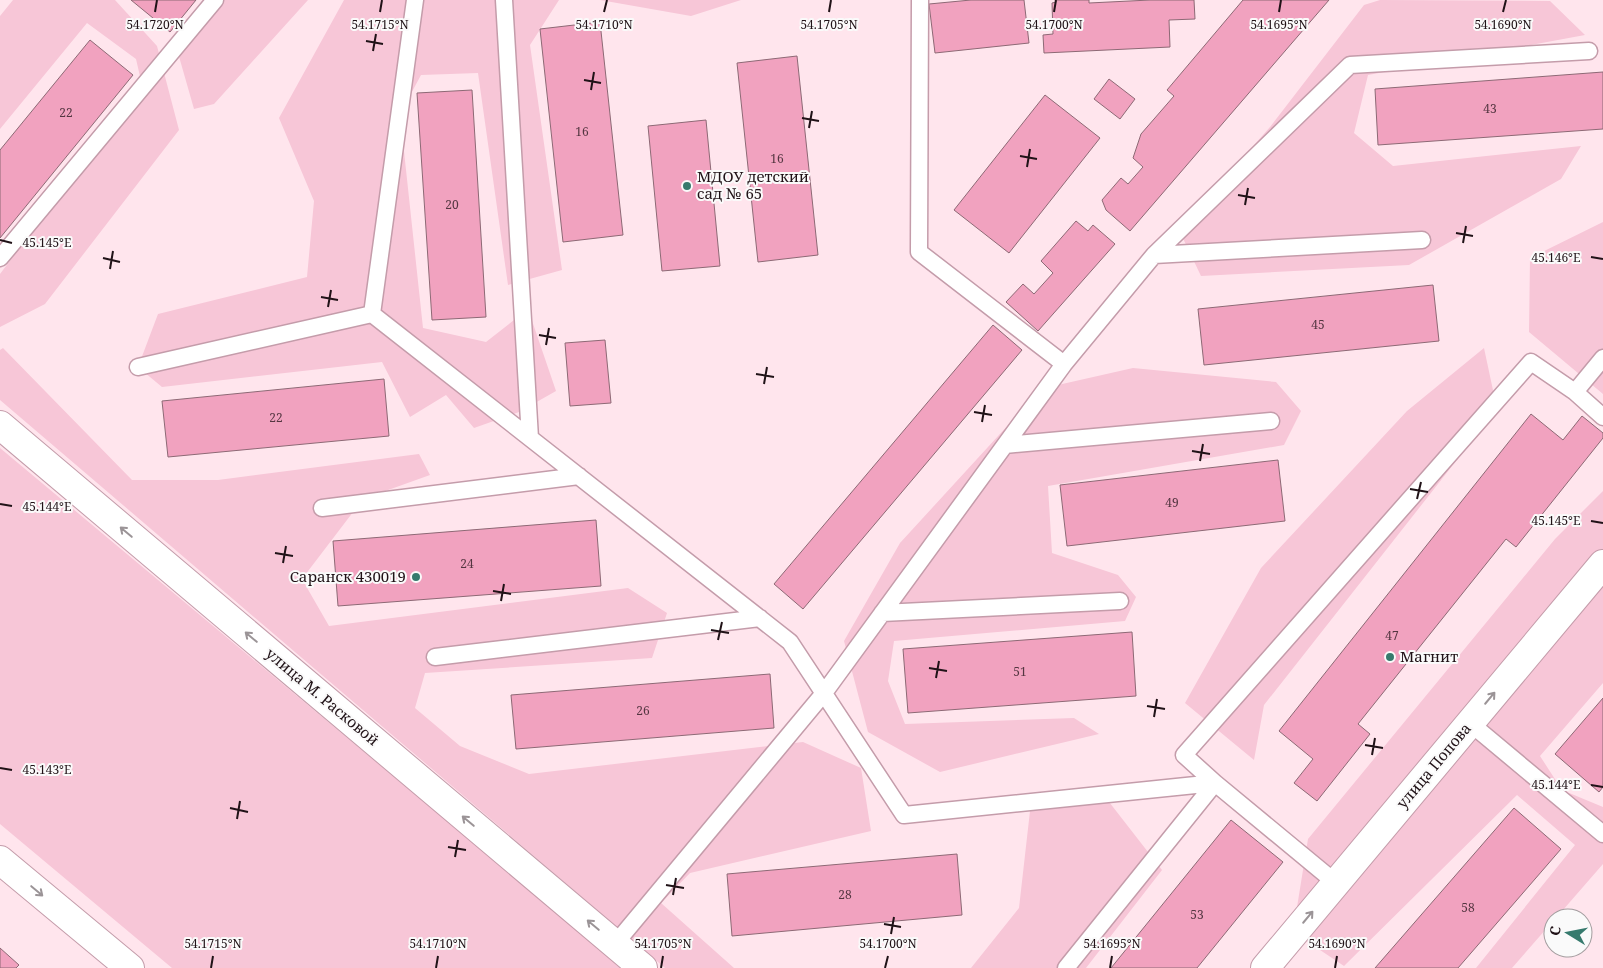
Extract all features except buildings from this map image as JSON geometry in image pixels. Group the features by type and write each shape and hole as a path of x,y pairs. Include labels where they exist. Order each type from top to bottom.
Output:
{"street":[{"name":"улица М. Расковой","path":"0,425 643,968"},
{"name":"улица Попова","path":"1265,968 1603,564"},
{"path":"0,860 130,968"}],"lane":[{"path":"0,258 215,0"},
{"path":"372,314 415,0"},
{"path":"504,0 530,438"},
{"path":"920,0 919,252 1064,364"},
{"path":"615,944 824,693 1064,364 1154,255 1350,65 1589,51"},
{"path":"1154,255 1422,240"},
{"path":"138,367 372,314"},
{"path":"372,314 790,642 904,815 1215,783"},
{"path":"1575,392 1603,358"},
{"path":"1336,883 1184,756 1531,362 1575,392 1603,416"},
{"path":"1005,445 1271,422"},
{"path":"322,508 579,476"},
{"path":"882,613 1120,601"},
{"path":"435,656 760,618"},
{"path":"1470,723 1603,834"},
{"path":"1066,968 1215,783"}],"shaded area":[{"path":"13,0 115,0 157,46 179,130 45,304 0,327 0,274 142,85 136,59 87,23 0,129 0,16"},
{"path":"214,0 308,0 214,104 194,109 176,46"},
{"path":"344,0 559,0 530,45 562,270 508,285 478,73 421,75 400,114 423,328 486,342 528,309 556,391 519,412 474,428 446,395 410,417 382,362 162,387 138,367 158,314 307,277 314,201 279,118"},
{"path":"600,0 741,0 691,16"},
{"path":"1380,0 1550,1 1585,35 1368,75 1354,133 1393,166 1581,146 1561,179 1409,265 1201,276 1179,230 1270,127 1364,5"},
{"path":"1603,222 1603,394 1529,332 1530,258"},
{"path":"3,348 132,480 218,480 419,454 430,475 363,499 302,579 329,626 628,588 667,613 652,658 425,673 415,708 460,746 529,774 803,742 861,768 871,831 690,873 661,903 734,968 665,968 0,400 0,350"},
{"path":"1484,348 1497,409 1264,705 1254,760 1185,703 1261,568 1407,411"},
{"path":"1064,364 1049,387 1133,368 1276,382 1301,411 1284,445 1048,486 1052,553 1118,575 1136,597 1125,621 894,641 888,681 905,724 1074,718 1099,734 940,772 868,732 844,641 900,543"},
{"path":"0,448 623,968 172,968 0,824"},
{"path":"1603,491 1603,683 1540,756 1562,790 1603,807 1603,864 1565,908 1543,908 1543,932 1512,968 1476,968 1575,845 1517,795 1344,966 1293,932 1308,839 1555,539"},
{"path":"1106,798 1162,870 1086,968 971,968 1019,908 1030,811"}],"place":[{"name":"МДОУ детский сад № 65","path":"687,186"},
{"name":"Саранск 430019","path":"416,577"},
{"name":"Магнит","path":"1390,657"}]}
